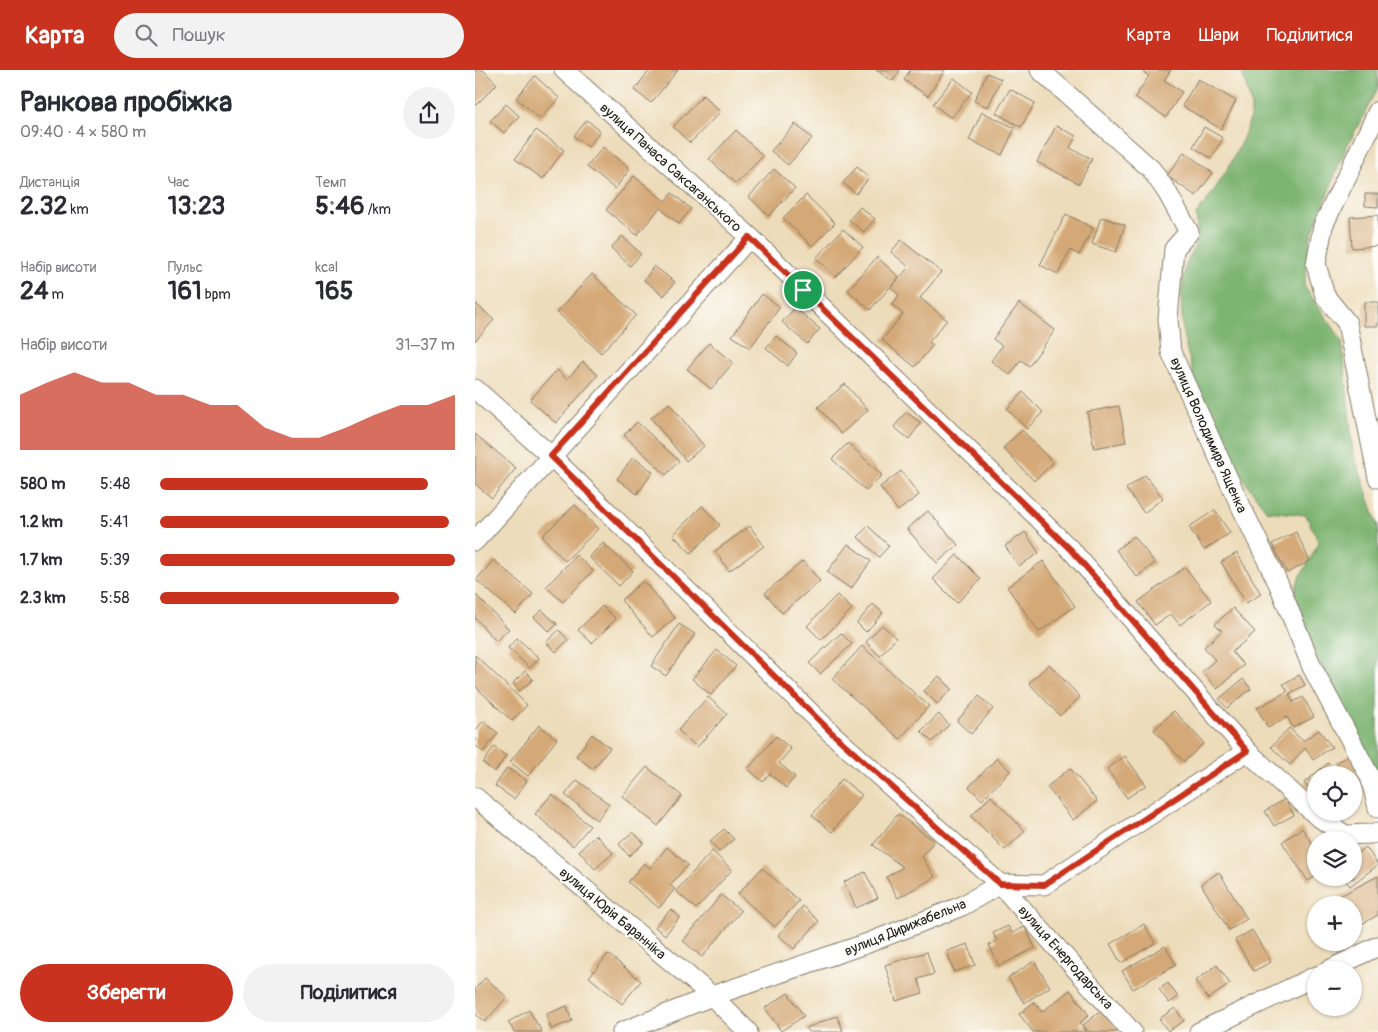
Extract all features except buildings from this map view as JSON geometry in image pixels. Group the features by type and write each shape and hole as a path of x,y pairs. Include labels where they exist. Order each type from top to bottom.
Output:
{"street":[{"name":"вулиця Панаса Саксаганського","path":"564,70 749,237 1071,550 1247,751 1317,816 1345,835 1378,832"},
{"name":"вулиця Володимира Ященка","path":"1040,70 1151,168 1167,192 1189,232 1174,249 1168,319 1171,352 1235,496 1279,584 1312,667 1370,777 1378,808"},
{"path":"1378,112 1323,226 1316,264 1325,296 1347,323 1378,478"},
{"path":"475,541 749,237"},
{"name":"вулиця Енергодарська","path":"475,389 551,456 831,732 1000,884 1132,1032"},
{"path":"1000,884 1044,885 1247,751"},
{"name":"вулиця Юрія Баранніка","path":"475,797 712,996 748,1032"},
{"name":"вулиця Дирижабельна","path":"622,1032 712,996 868,943 962,906 1000,884"},
{"path":"1347,961 1378,946"},
{"path":"1199,1032 1307,980"}],"green space":[{"path":"1242,70 1378,70 1378,88 1345,150 1310,239 1304,286 1342,340 1353,452 1378,526 1378,782 1324,672 1293,601 1298,581 1319,543 1306,515 1267,511 1227,458 1195,381 1183,335 1181,295 1185,267 1198,238 1196,214 1229,166 1249,123 1251,107"}],"route":[{"path":"749,237 803,290 1071,550 1247,751 1044,885 1000,884 831,732 551,456 749,237"}]}
